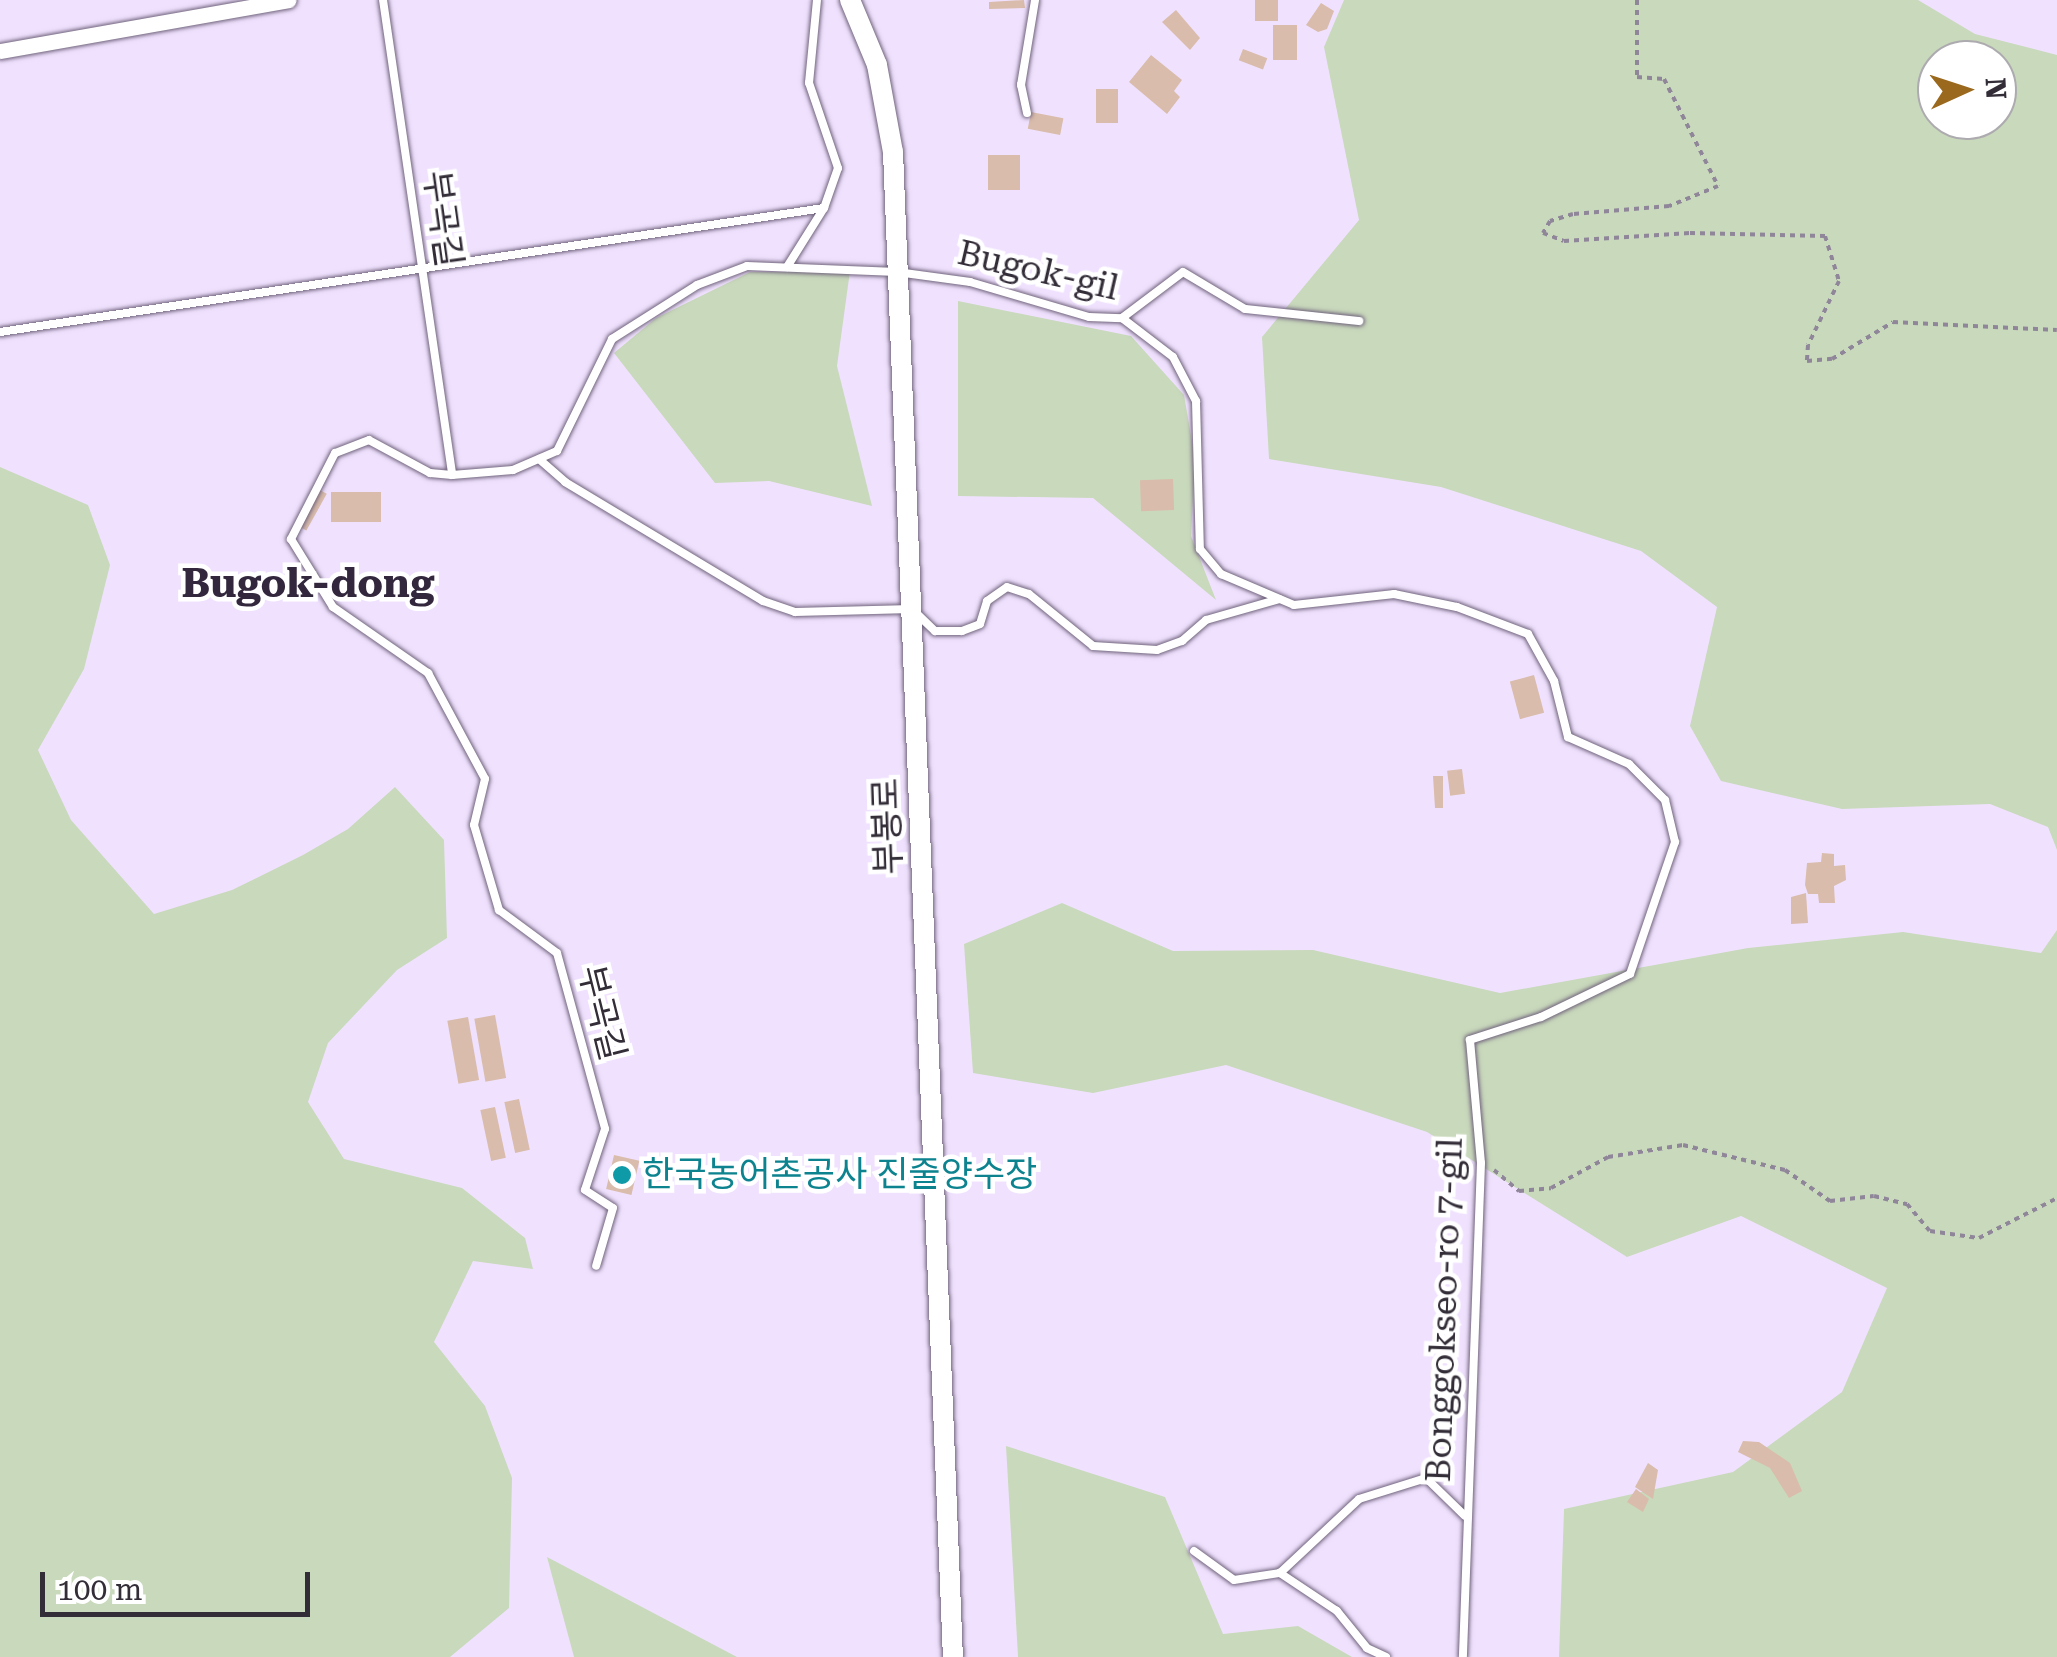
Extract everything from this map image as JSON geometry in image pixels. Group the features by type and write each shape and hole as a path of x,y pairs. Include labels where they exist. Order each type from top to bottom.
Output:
{"street":[{"path":"0,51 289,0"},
{"name":"부봉로","path":"850,0 869,36 887,104 912,609 953,1657"}],"lane":[{"name":"부곡길","path":"383,0 452,475 430,472 369,440 334,453 290,539 334,607 428,673 485,779 474,824 499,910 557,952 605,1129 585,1190 612,1208 596,1266"},
{"path":"452,475 512,470 557,452 612,338 730,270 787,267 824,208 838,160 809,84 817,0"},
{"path":"1027,113 1021,85 1034,0"},
{"path":"0,332 824,208"},
{"name":"Bugok-gil","path":"787,267 897,272 970,282 1089,317 1122,318 1173,356 1196,401 1200,549 1221,574 1294,605 1394,594 1457,608 1528,634 1554,681 1568,737 1628,764 1665,800 1674,842 1630,974 1541,1017"},
{"path":"1122,318 1182,272 1245,308 1359,321"},
{"path":"539,459 564,482 762,601 795,612 912,609 936,631 962,631 980,624 988,601 1007,587 1029,594 1093,646 1158,650 1182,641 1206,620 1279,599"},
{"name":"Bonggokseo-ro 7-gil","path":"1463,1657 1465,1516 1481,1163 1470,1040 1541,1017"},
{"path":"1194,1551 1234,1580 1280,1573 1360,1498 1426,1478 1465,1516"},
{"path":"1280,1573 1337,1611 1367,1648 1386,1657"}],"path":[{"path":"1638,0 1638,78 1664,79 1718,186 1669,206 1573,214 1550,221 1544,233 1564,241 1690,233 1825,236 1839,280 1807,362 1832,359 1894,322 2057,330"},
{"path":"1481,1163 1520,1192 1551,1188 1608,1157 1683,1145 1785,1170 1830,1201 1874,1196 1907,1204 1930,1230 1978,1238 2057,1198"}],"green space":[{"path":"1344,0 1918,0 1975,34 1998,40 1917,40 1917,140 2017,140 2017,45 2057,55 2057,850 2048,827 1990,804 1842,809 1721,781 1690,726 1717,607 1641,551 1441,487 1269,459 1262,337 1359,220 1324,47"},
{"path":"850,271 837,366 872,506 769,481 715,483 614,353 656,318 750,272"},
{"path":"958,301 1131,336 1184,395 1195,459 1191,536 1216,600 1093,498 958,496"},
{"path":"0,467 88,505 110,565 84,669 38,750 71,820 154,914 232,890 303,855 348,829 395,787 444,840 447,938 397,970 328,1043 308,1102 344,1159 462,1188 525,1238 533,1269 473,1261 434,1342 485,1406 512,1478 509,1608 450,1657 0,1657"},
{"path":"1062,903 1173,951 1313,950 1500,993 1748,948 1903,932 2041,953 2057,930 2057,1657 1559,1657 1564,1509 1733,1472 1842,1392 1887,1288 1741,1216 1627,1257 1427,1132 1226,1065 1093,1093 973,1073 964,944"},
{"path":"1006,1446 1165,1497 1223,1634 1298,1626 1352,1657 1018,1657"},
{"path":"547,1557 737,1657 574,1657"}],"building":[{"path":"1024,0 1025,8 989,9 989,2"},
{"path":"1255,0 1278,0 1278,21 1255,21"},
{"path":"1321,3 1334,11 1327,29 1318,32 1306,25"},
{"path":"1176,10 1200,38 1190,50 1162,22"},
{"path":"1273,25 1297,25 1297,60 1273,60"},
{"path":"1243,49 1267,58 1263,70 1239,60"},
{"path":"1151,55 1182,80 1174,91 1180,97 1167,114 1129,82"},
{"path":"1096,89 1118,89 1118,123 1096,123"},
{"path":"1031,112 1063,118 1060,135 1028,129"},
{"path":"988,155 1020,155 1020,190 988,190"},
{"path":"1173,479 1174,510 1141,511 1140,480"},
{"path":"318,489 327,494 306,531 298,526"},
{"path":"331,492 381,492 381,522 331,522"},
{"path":"1534,675 1544,713 1520,719 1510,681"},
{"path":"1462,769 1465,794 1450,796 1447,771"},
{"path":"1433,776 1443,776 1443,808 1435,808"},
{"path":"1822,853 1834,854 1834,866 1845,865 1846,880 1834,886 1835,903 1819,903 1818,894 1808,894 1805,885 1807,863 1821,862"},
{"path":"1806,893 1808,923 1791,924 1791,897"},
{"path":"495,1015 506,1078 485,1082 474,1019"},
{"path":"468,1017 479,1080 458,1084 447,1021"},
{"path":"519,1099 530,1150 515,1153 504,1102"},
{"path":"495,1107 506,1158 491,1161 480,1110"},
{"name":"한국농어촌공사 진줄양수장","path":"614,1155 639,1161 631,1195 606,1189"},
{"path":"1743,1441 1759,1442 1790,1463 1802,1491 1789,1498 1770,1468 1738,1452"},
{"path":"1648,1463 1658,1470 1653,1499 1635,1487"},
{"path":"1636,1489 1649,1499 1643,1512 1627,1502"}],"place":[{"name":"한국농어촌공사 진줄양수장","path":"622,1175"}],"district":[{"name":"Bugok-dong","path":"308,584"}]}
